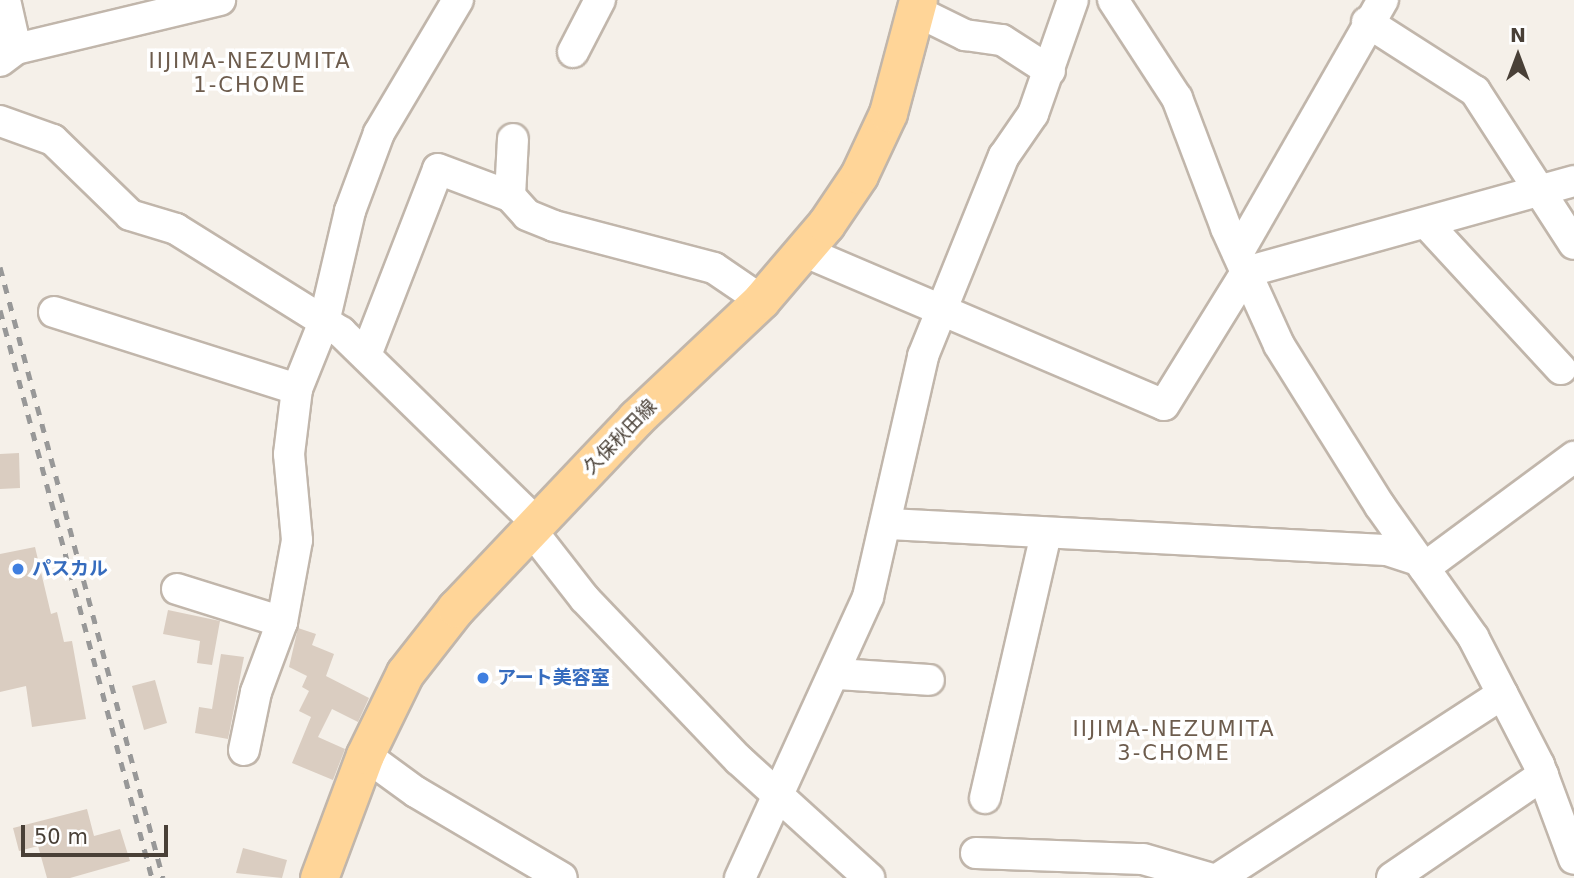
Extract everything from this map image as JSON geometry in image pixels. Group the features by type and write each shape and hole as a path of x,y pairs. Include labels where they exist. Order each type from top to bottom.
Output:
{"main road":[{"name":"久保秋田線","path":"319,878 365,755 405,673 456,607 636,418 761,300 803,251 859,175 888,113 917,5"}],"street":[{"path":"5,0 8,55 158,7 220,0"},
{"path":"244,750 256,692 282,622 297,540 289,454 297,389 324,322 350,211 379,133 458,0"},
{"path":"573,52 600,0"},
{"path":"740,878 837,674 869,597 888,524 923,356 1004,156 1033,114 1073,0"},
{"path":"1113,0 1177,98 1242,262 1279,345 1421,564 1473,637 1543,775 1574,859"},
{"path":"917,5 965,35 1002,40 1050,71"},
{"path":"803,251 1164,405 1375,11 1475,91 1543,191 1574,244"},
{"path":"0,121 53,140 130,215 176,229 324,322 366,355 535,527 585,599 779,798 869,878"},
{"path":"510,196 513,139"},
{"path":"366,355 438,169 510,196 527,215 555,226 714,268 761,300"},
{"path":"1242,262 1428,225 1574,181"},
{"path":"1428,225 1561,369"},
{"path":"54,312 297,389"},
{"path":"1421,564 1574,457"},
{"path":"888,524 1387,550 1421,564"},
{"path":"985,798 1046,533"},
{"path":"177,589 282,622"},
{"path":"837,674 929,680"},
{"path":"1219,878 1502,694"},
{"path":"365,755 415,792 562,878"},
{"path":"1392,878 1543,775"},
{"path":"976,853 1140,868 1209,878"}],"building":[{"path":"19,453 20,488 0,489 0,454"},
{"path":"35,547 51,614 57,612 64,642 72,641 86,719 32,727 26,686 0,692 0,554"},
{"path":"168,610 220,621 212,665 197,663 200,641 163,634"},
{"path":"298,628 316,634 312,645 334,654 326,676 369,698 358,722 332,709 318,737 345,749 333,780 292,763 311,717 299,711 309,691 302,687 307,676 289,667"},
{"path":"221,654 244,657 228,739 195,733 199,707 212,709"},
{"path":"155,680 167,723 144,730 132,686"},
{"path":"87,809 94,836 120,829 130,861 70,878 47,878 38,846 19,851 13,828"},
{"path":"243,848 287,860 282,878 236,873"}],"railway":[{"path":"0,267 163,878"},
{"path":"0,310 152,878"}],"place":[{"name":"パスカル","path":"18,569"},
{"name":"アート美容室","path":"483,678"}],"district":[{"name":"IIJIMA-NEZUMITA 1-CHOME","path":"250,73"},
{"name":"IIJIMA-NEZUMITA 3-CHOME","path":"1174,741"}]}
